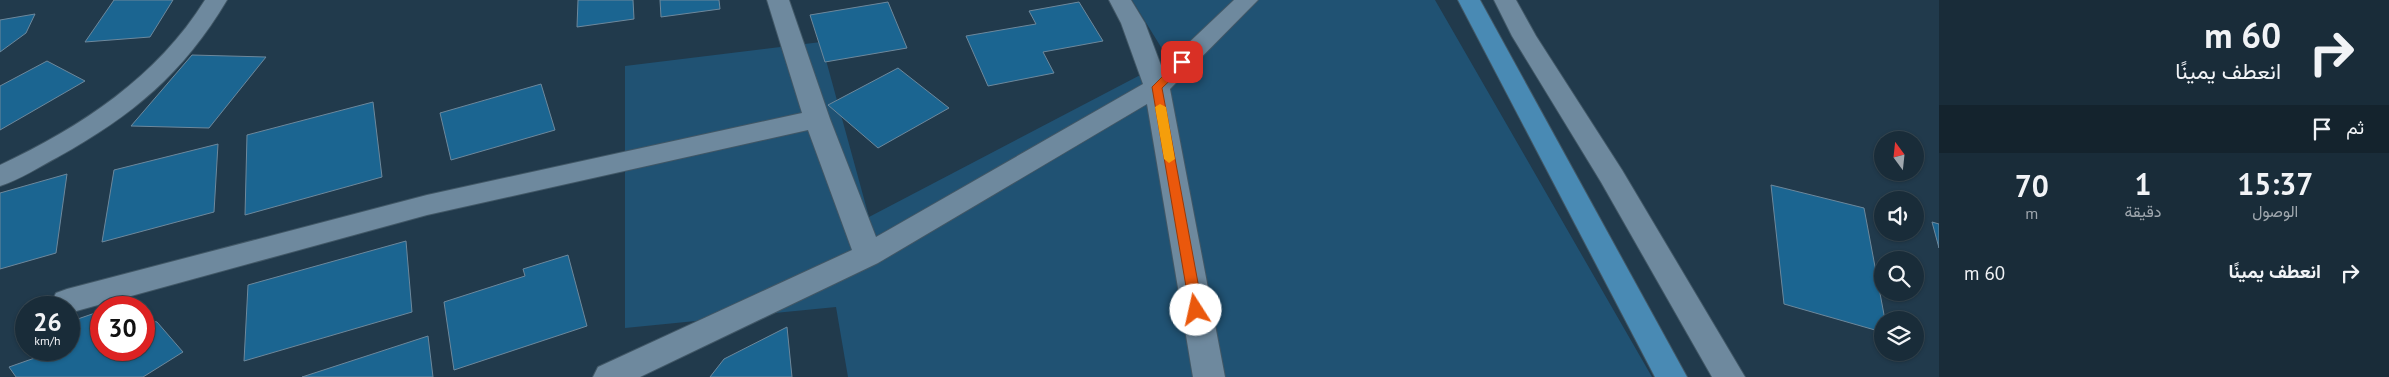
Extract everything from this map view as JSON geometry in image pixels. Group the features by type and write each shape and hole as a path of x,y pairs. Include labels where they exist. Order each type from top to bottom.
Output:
{"main road":[{"path":"1469,0 1671,377"}],"street":[{"path":"0,176 84,132 151,82 186,45 216,0"},
{"path":"778,0 817,119 868,255"},
{"path":"1120,0 1133,23 1157,87 1210,377"},
{"path":"609,377 868,255 1157,87 1246,0"},
{"path":"1505,0 1524,36 1612,177 1728,377"},
{"path":"80,298 427,205 817,119"}],"shaded area":[{"path":"1132,0 1435,0 1652,377 848,377 836,307 625,328 625,66 821,42 869,217 1169,60"}],"building":[{"path":"114,0 173,0 150,37 85,42"},
{"path":"578,0 633,0 634,19 577,27"},
{"path":"660,0 719,0 720,9 661,17"},
{"path":"888,2 907,48 825,62 810,15"},
{"path":"1079,2 1103,41 1043,52 1054,73 988,86 966,36 1036,24 1029,11"},
{"path":"35,14 26,33 0,52 0,20"},
{"path":"192,55 266,57 209,128 131,126"},
{"path":"47,61 85,81 0,130 0,86"},
{"path":"898,68 949,108 878,148 828,105"},
{"path":"541,84 555,130 451,160 440,113"},
{"path":"373,102 382,177 245,215 247,135"},
{"path":"218,144 214,212 102,242 114,170"},
{"path":"67,174 56,253 0,269 0,193"},
{"path":"1771,185 1864,208 1874,261 1874,301 1881,301 1883,311 1874,311 1874,330 1784,304"},
{"path":"1932,222 1939,224 1939,248"},
{"path":"406,241 412,312 244,361 248,285"},
{"path":"568,255 587,326 454,370 444,302 525,276 523,269"},
{"path":"90,315 90,361 155,361 155,322 183,352 143,377 16,377 9,367 26,361 80,361 80,318"},
{"path":"787,327 792,377 710,377 724,359"},
{"path":"428,336 433,377 302,377"}],"slow traffic":[{"path":"1160,107 1169,159"}],"route":[{"path":"1182,62 1157,87 1196,310"}]}
